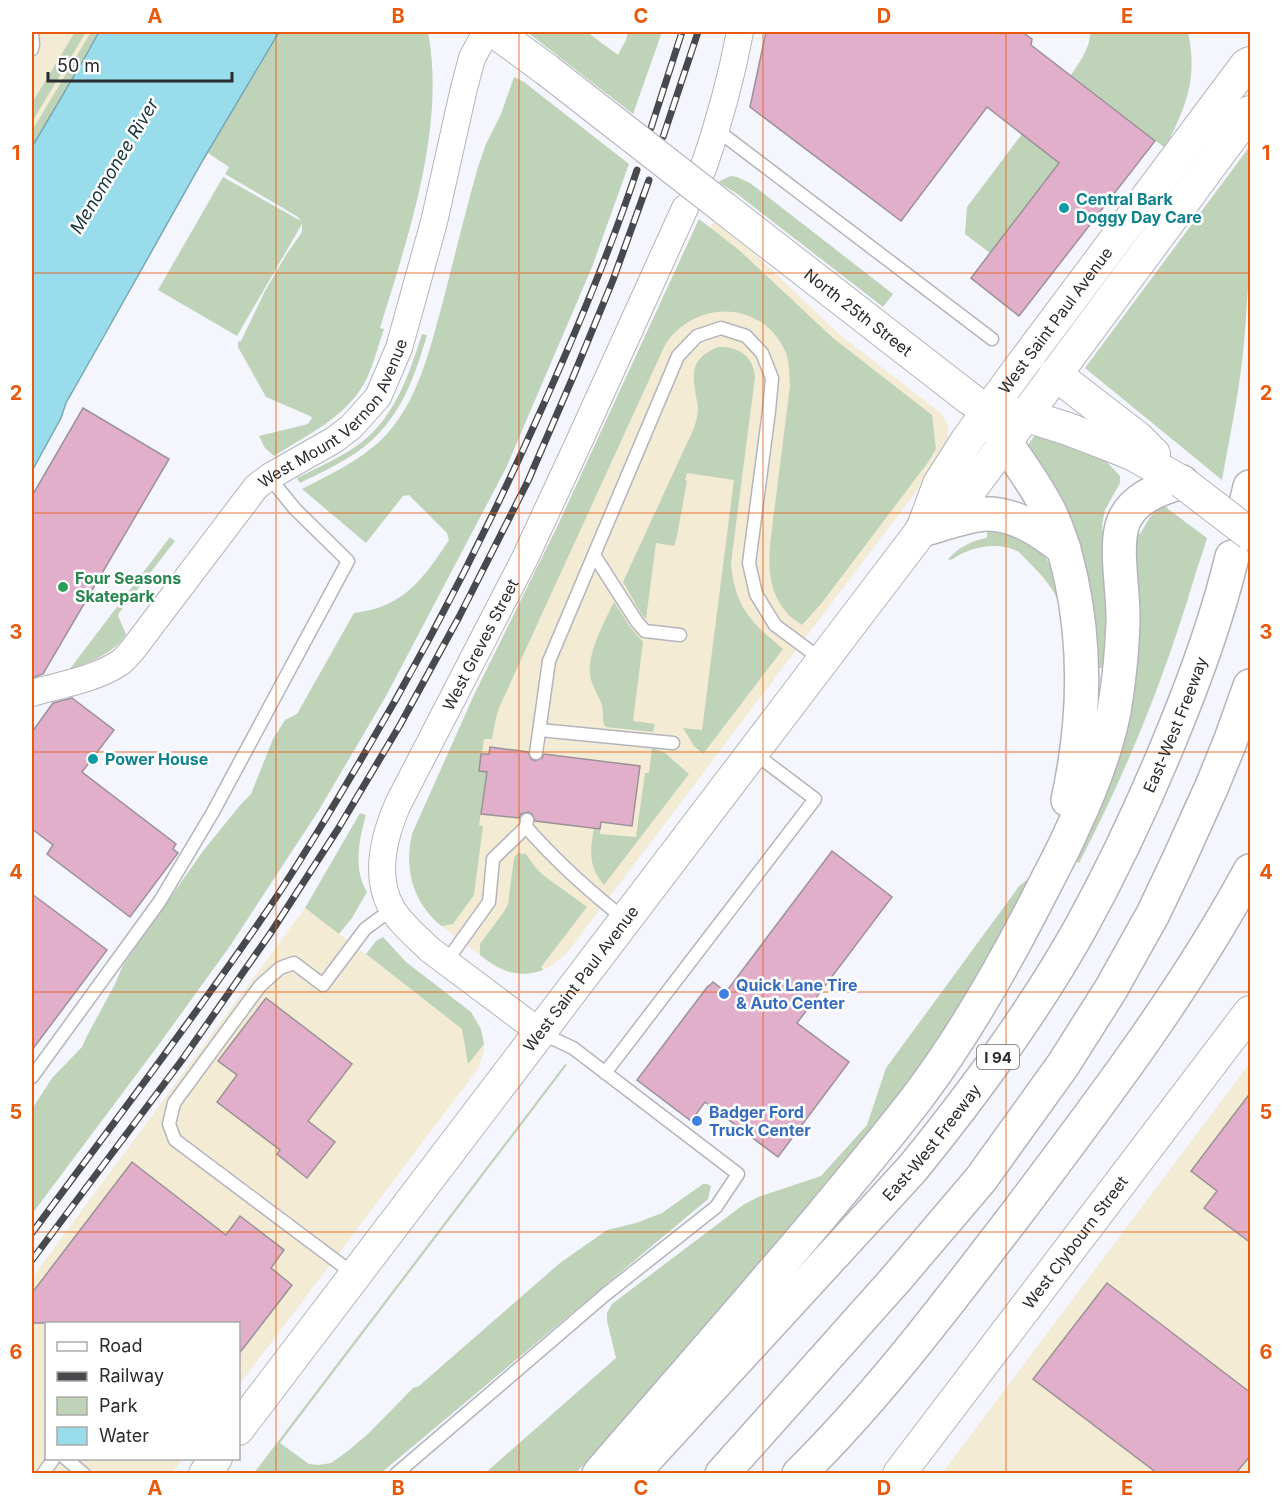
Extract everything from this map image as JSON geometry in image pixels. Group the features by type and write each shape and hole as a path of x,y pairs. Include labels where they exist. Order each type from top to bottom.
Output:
{"highway":[{"path":"988,411 1005,442 1042,497 1058,529 1079,622 1083,675 1080,735 1065,813 1052,858 1034,906"},
{"path":"599,1473 786,1258 877,1149 954,1045 993,982 1067,841 1102,755 1113,712 1122,649 1120,544 1122,526 1128,513 1138,502 1149,494 1182,482"},
{"path":"922,530 984,515 1001,516 1024,522 1045,534 1064,549"},
{"name":"East-West Freeway","path":"632,1473 912,1169 944,1130 1008,1043 1080,928 1152,786 1203,654 1241,545"},
{"path":"722,1473 981,1179 1063,1065 1111,989 1153,914 1212,786 1251,687"},
{"path":"799,1473 819,1454 904,1359 1087,1120 1183,984 1224,920 1251,871"}],"street":[{"name":"West Mount Vernon Avenue","path":"32,693 90,676 123,661 256,487 351,428 378,397 399,348 434,222 472,58 486,32"},
{"name":"North 25th Street","path":"495,32 970,399 988,411 1024,415 1068,429 1134,456 1182,482 1241,545"},
{"path":"703,168 717,130 740,32"},
{"name":"West Saint Paul Avenue","path":"240,1426 922,530 939,484 988,411 1239,74 1246,65 1251,63"},
{"name":"West Saint Paul Avenue","path":"922,530 962,501 1251,112"},
{"name":"West Greves Street","path":"541,1033 429,949 392,909 383,887 382,857 389,824 398,804 524,560 685,208"},
{"path":"1055,374 1138,438 1182,482"},
{"name":"West Clybourn Street","path":"899,1473 1251,1012"},
{"path":"205,1473 215,1460"}],"lane":[{"path":"32,49 33,32"},
{"path":"717,130 992,339"},
{"path":"536,753 549,661 678,356 698,336 721,328 746,336 762,354 772,378 749,563 756,594 775,625 823,661"},
{"path":"32,1077 160,901 213,812 348,561 295,509 269,477"},
{"path":"594,555 645,631 680,635"},
{"path":"540,730 673,743"},
{"path":"605,1073 815,799 753,753"},
{"path":"446,962 489,902 493,859 526,824 546,850 597,898 627,920"},
{"path":"356,1276 175,1140 169,1124 174,1103 260,986 280,968 294,963 323,985 364,929 392,909"},
{"path":"396,1473 606,1294 716,1207 738,1174 573,1048 541,1033"},
{"path":"43,1473 53,1460"},
{"path":"68,1460 84,1473"}],"shaded area":[{"path":"32,32 99,32 32,147"},
{"path":"699,219 710,227 714,222 755,254 839,334 942,414 948,426 948,440 918,489 567,953 550,967 537,972 511,973 494,966 437,923 420,902 411,881 409,855 412,834 474,695 558,525"},
{"path":"305,908 484,1044 478,1069 240,1384 240,1322 45,1322 45,1460 182,1460 172,1473 32,1473 32,1278"},
{"path":"1250,1063 1250,1473 942,1473"}],"green space":[{"path":"75,32 86,32 32,122 32,103"},
{"path":"91,32 111,32 32,179 32,131"},
{"path":"279,32 428,32 432,68 432,106 428,143 412,219 380,328 384,329 367,378 359,392 338,414 274,456 265,448 259,436 308,424 312,418 266,397 238,347 238,341 242,339 265,291 302,232 302,224 237,336 158,290 223,177 301,221 298,217 225,174 229,167 208,153"},
{"path":"527,32 587,32 618,55 628,32 662,32 633,114"},
{"path":"1090,32 1188,32 1192,64 1191,79 1184,106 1165,148 1071,75 1087,49"},
{"path":"514,77 524,82 629,164 592,267 506,468 386,696 319,810 230,946 32,1214 32,1109 52,1078 82,1047 123,965 203,851 251,794 273,739 285,720 297,714 354,613 386,605 399,598 421,579 449,540 447,533 409,495 403,496 366,543 302,489 371,449 393,427 412,395 432,341 478,167"},
{"path":"1022,134 1059,163 990,253 965,234 967,207"},
{"path":"1250,146 1250,245 1244,343 1222,480 1085,368"},
{"path":"731,176 750,183 893,294 883,307 736,193 718,182"},
{"path":"699,219 739,250 833,338 932,415 936,449 821,604 802,625 780,604 772,586 769,566 790,386 786,353 776,336 762,323 746,315 728,312 711,313 693,319 678,330 665,345 499,708 492,739 484,739 479,771 487,772 479,825 483,826 474,895 453,924 442,926 424,907 413,885 409,860 412,834 474,695 558,525"},
{"path":"422,334 427,335 418,364 392,418 371,441 355,453 300,483 297,478 330,462 362,442 384,419 400,393"},
{"path":"718,347 732,348 744,354 751,363 755,377 731,563 733,579 736,592 746,613 783,649 703,754 694,746 683,728 702,730 734,480 687,473 674,546 656,543 646,619 623,582 694,428 698,409 694,381 697,363 705,354"},
{"path":"1035,435 1104,459 1120,476 1120,483 1105,510 1102,525 1108,594 1107,668 1098,668 1098,643 1092,600 1079,543 1027,446"},
{"path":"1162,505 1207,538 1157,690 1113,795 1079,863 1073,860 1138,595 1137,533 1140,534 1150,517"},
{"path":"987,531 1003,531 1018,536 1042,553 1052,570 1060,606 1053,591 1019,552 1003,547 985,546 948,559 966,545 987,538"},
{"path":"170,537 175,541 119,613 118,616 126,634 122,640 109,652 69,670"},
{"path":"614,602 643,642 633,721 655,724 653,732 606,727 602,705 592,682 591,657"},
{"path":"652,748 664,752 689,774 604,885 593,865 594,828 600,829 600,834 636,837 645,773 649,773"},
{"path":"360,813 366,815 361,834 359,864 367,892 352,918 339,934 305,908"},
{"path":"518,853 526,854 543,875 587,907 541,967 543,970 525,974 502,969 480,955 480,944 508,904 514,858"},
{"path":"1028,879 954,1027 779,1249 576,1473 484,1474 616,1358 607,1321 607,1313 612,1304 743,1205 758,1197 821,1176 867,1125 886,1068 1020,885"},
{"path":"383,937 406,962 471,1012 481,1029 484,1044 468,1064 462,1029 366,954 376,941"},
{"path":"565,1064 567,1065 280,1443 309,1464 331,1463 370,1432 413,1388 419,1386 560,1263 607,1230 636,1223 662,1213 703,1184 711,1186 708,1199 381,1473 254,1473"}],"water":[{"name":"Menomonee River","path":"99,32 279,32 203,160 66,403 61,418 32,471 32,147"}],"building":[{"path":"766,32 1022,32 1032,39 1031,45 1155,141 1019,316 971,278 1059,163 987,107 901,221 750,107"},
{"name":"Four Seasons Skatepark","path":"83,408 169,459 43,674 32,678 32,496"},
{"path":"72,698 114,730 82,772 176,844 173,849 178,853 130,917 47,854 53,845 32,829 32,732 53,703"},
{"path":"490,747 528,752 531,759 535,761 542,758 544,754 640,766 632,826 601,822 600,829 535,821 532,814 528,812 521,814 519,818 481,814 487,772 479,771 481,754 489,754"},
{"path":"832,851 892,897 797,1023 849,1062 778,1157 705,1102 691,1121 637,1080 708,986 713,982 726,992"},
{"path":"32,894 107,950 32,1050"},
{"path":"266,998 352,1064 308,1121 335,1142 307,1178 277,1154 280,1150 217,1102 237,1075 218,1061"},
{"path":"1251,1092 1251,1243 1204,1208 1217,1191 1191,1171"},
{"path":"132,1162 226,1235 240,1216 284,1250 271,1268 292,1285 240,1352 240,1322 32,1323 32,1293"},
{"path":"1107,1283 1251,1393 1251,1455 1236,1473 1157,1473 1033,1379"}],"railway":[{"path":"651,128 682,32"},
{"path":"663,137 698,32"},
{"path":"32,1233 175,1041 270,906 328,815 400,693 469,562 533,428 614,236 637,170"},
{"path":"32,1260 182,1060 272,931 338,829 400,725 459,617 528,481 613,280 649,180"}],"place":[{"name":"Central Bark Doggy Day Care","path":"1064,208"},
{"name":"Four Seasons Skatepark","path":"63,587"},
{"name":"Power House","path":"93,759"},
{"name":"Quick Lane Tire & Auto Center","path":"724,994"},
{"name":"Badger Ford Truck Center","path":"697,1121"}]}
